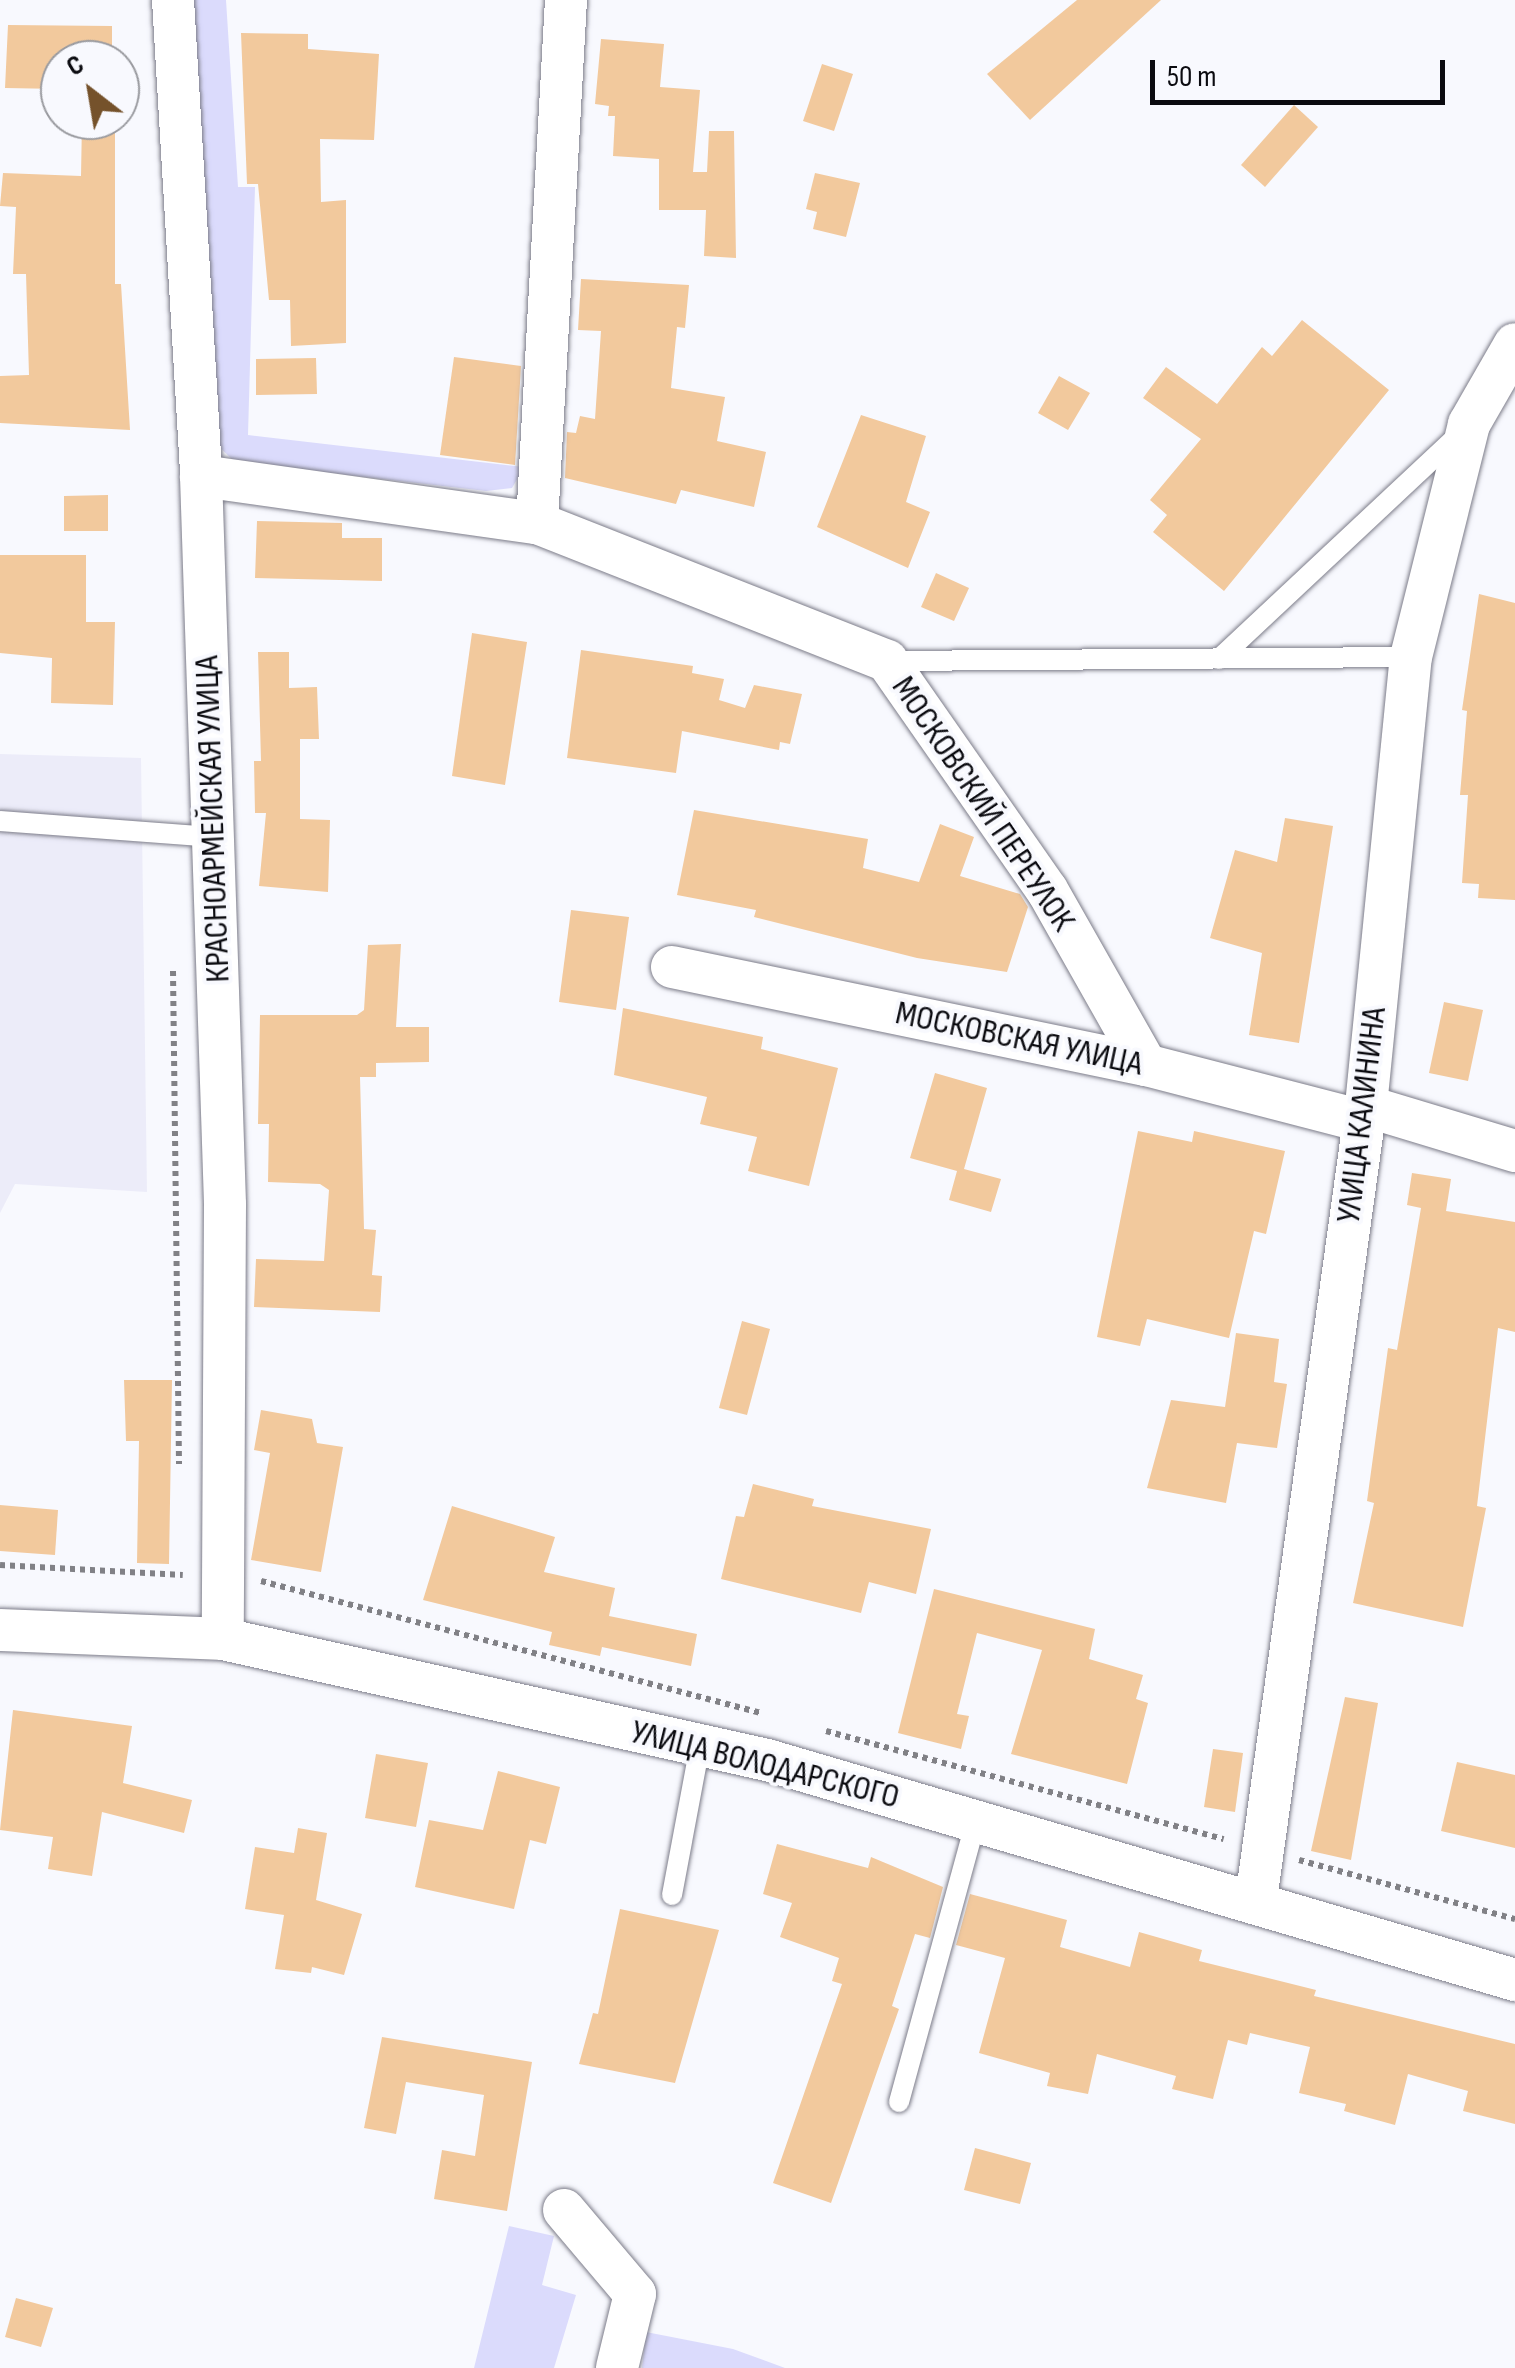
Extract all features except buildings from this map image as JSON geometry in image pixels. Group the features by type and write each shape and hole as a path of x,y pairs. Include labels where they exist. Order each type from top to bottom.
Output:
{"street":[{"name":"КРАСНОАРМЕЙСКАЯ УЛИЦА","path":"174,0 202,476 214,837 225,1206 223,1639"},
{"path":"537,522 566,0"},
{"name":"УЛИЦА КАЛИНИНА","path":"1256,1900 1364,1114 1411,657 1469,424 1515,344"},
{"name":"МОСКОВСКИЙ ПЕРЕУЛОК","path":"202,476 537,522 887,662 1047,890 1146,1066"},
{"name":"МОСКОВСКАЯ УЛИЦА","path":"672,967 1146,1066 1515,1151"},
{"name":"УЛИЦА ВОЛОДАРСКОГО","path":"0,1630 223,1639 700,1746 1256,1900 1515,1980"},
{"path":"564,2210 635,2294 617,2368"}],"lane":[{"path":"1219,659 1469,424"},
{"path":"887,662 1411,657"},
{"path":"0,821 214,837"},
{"path":"672,1895 700,1746"},
{"path":"899,2102 976,1820"}],"path":[{"path":"172,958 179,1476"},
{"path":"180,1555 180,1575"}],"shaded area":[{"path":"193,0 226,0 238,187 255,187 248,435 524,467 512,488 486,491 235,462 214,442"},
{"path":"0,754 141,758 147,1192 15,1184 0,1213"},
{"path":"509,2226 554,2236 542,2285 576,2295 554,2368 474,2368"},
{"path":"646,2332 733,2349 785,2368 642,2368"}]}
